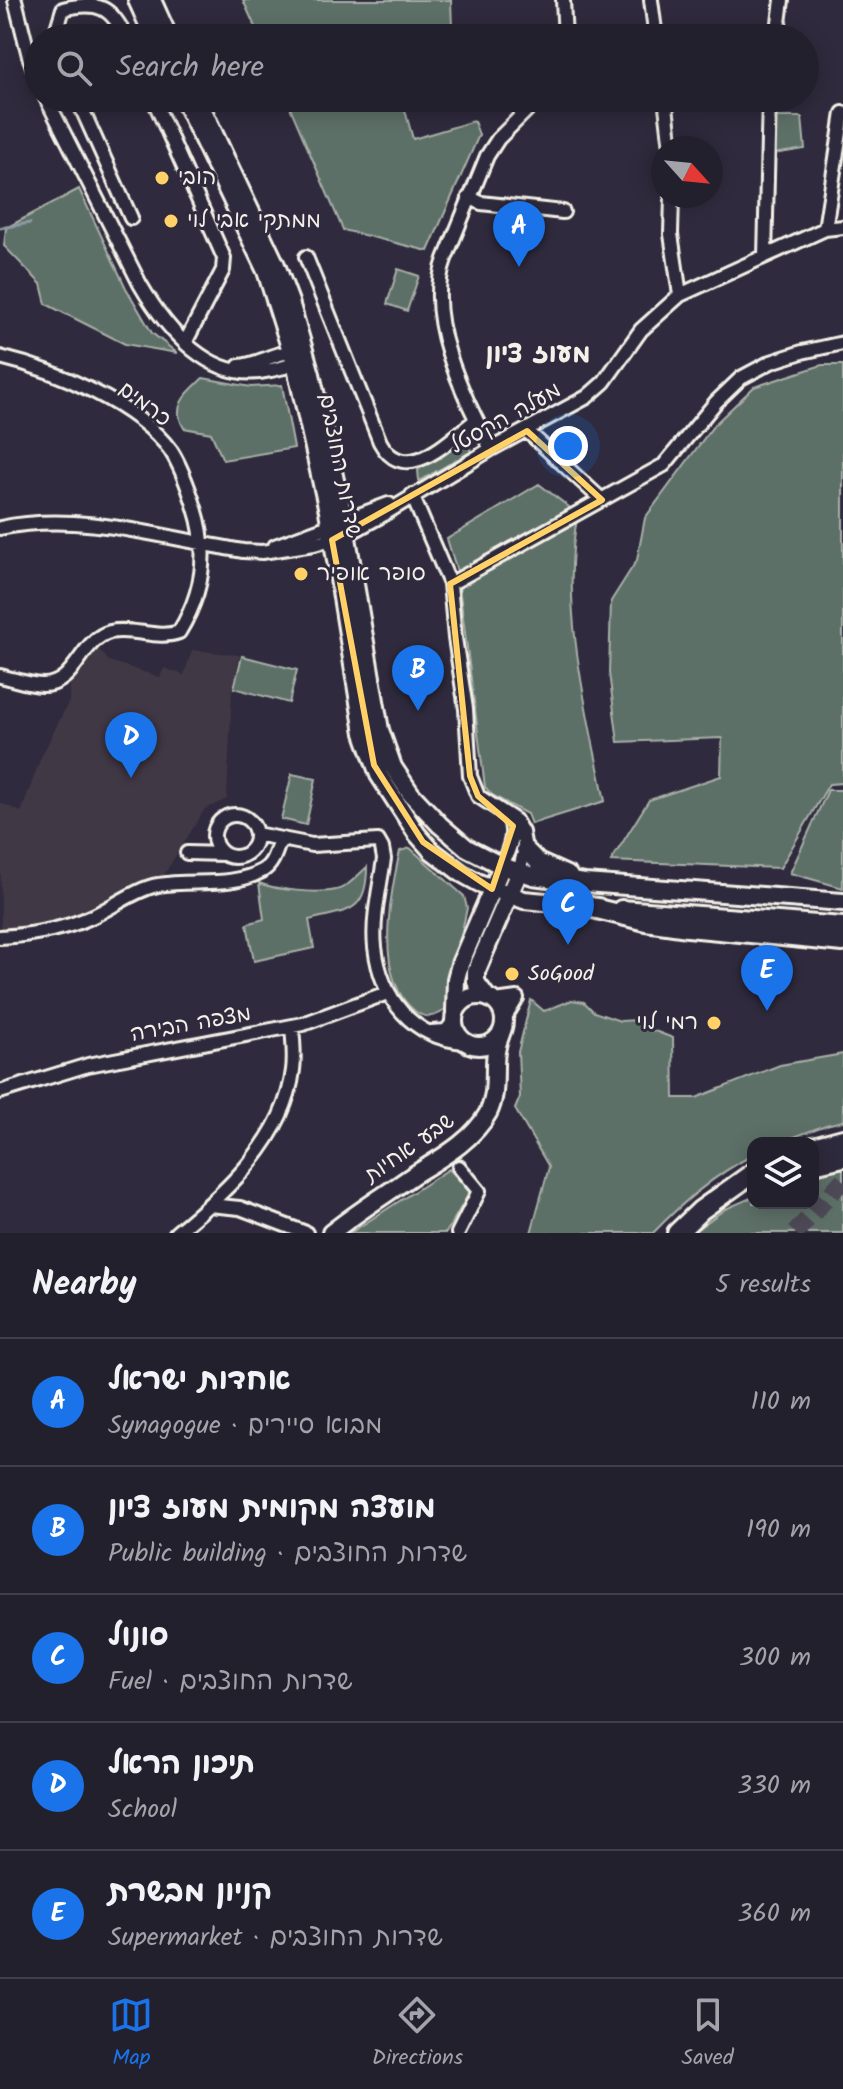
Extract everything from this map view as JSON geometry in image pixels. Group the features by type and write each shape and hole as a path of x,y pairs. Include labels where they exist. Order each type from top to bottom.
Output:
{"highway":[{"path":"585,906 684,927 843,942"},
{"path":"819,1145 843,1139"},
{"path":"819,1163 843,1157"},
{"path":"679,1233 701,1210 747,1177"},
{"path":"679,1233 705,1213 747,1188"}],"main road":[{"path":"137,0 148,24"},
{"path":"152,0 163,24"},
{"name":"שדרות החוצבים","path":"190,112 266,271 297,356"},
{"name":"שדרות החוצבים","path":"204,112 276,265 375,705 389,756 411,794 467,848 519,872 585,883 843,902"},
{"name":"שדרות החוצבים","path":"338,530 358,707 370,755 390,794 432,851 461,873 492,889 544,903 843,926"},
{"path":"525,849 538,862 585,883"},
{"path":"494,1086 487,1064 459,1037 454,1016 460,964 502,866"},
{"path":"468,1043 490,1044 502,1026 491,998 478,987 475,977 519,872"},
{"path":"461,873 476,896 478,919"},
{"path":"489,939 517,913 544,903"},
{"path":"454,1016 467,998 491,998"},
{"name":"שבע אחיות","path":"331,1233 468,1137 488,1112 494,1086 495,1053 502,1026"}],"street":[{"path":"15,0 24,30"},
{"path":"563,0 564,24"},
{"path":"651,0 654,24"},
{"path":"779,24 782,0"},
{"path":"58,24 63,9 77,2 97,2 115,14 120,24"},
{"path":"53,112 153,307 185,343 220,365 256,373 297,356"},
{"path":"83,112 131,218"},
{"path":"159,112 225,264 185,343"},
{"path":"491,449 462,393 449,354 439,293 443,266 487,156 498,139 525,112"},
{"path":"667,112 670,136"},
{"path":"765,256 769,112"},
{"path":"825,229 843,113"},
{"path":"469,197 481,203 563,212"},
{"path":"672,208 671,234 680,295"},
{"name":"מעלה הקסטל","path":"338,530 410,497 587,397 604,382 641,330 680,295 825,229 843,227"},
{"path":"306,257 380,442 392,459 401,463 425,457 476,420"},
{"path":"450,584 664,465 716,402 741,378 782,359 843,343"},
{"name":"כרמים","path":"0,357 62,377 134,417 155,435 170,451 187,484 204,544"},
{"path":"527,431 602,500"},
{"path":"410,497 450,584 466,709 470,776 478,796 508,816 522,832 525,849 519,872"},
{"path":"0,528 64,521 262,552 338,530"},
{"path":"1,678 42,685 55,684 68,674 88,645 100,636 113,631 169,635 179,632 200,581 204,544"},
{"path":"502,866 513,830 508,816"},
{"path":"187,853 238,857 245,854 253,848 256,834 250,821 244,817 223,819 215,830 216,844 224,854"},
{"path":"256,834 312,845 378,841 384,859 375,945 387,993 400,1012 420,1028 443,1040 468,1043"},
{"path":"0,937 61,928 154,885 233,881 253,875 266,870 273,861 280,840"},
{"name":"מצפה הבירה","path":"0,1092 88,1065 320,1020 387,993"},
{"path":"420,1028 438,1033 446,1031 454,1016"},
{"path":"176,1233 237,1178 276,1123 293,1073 292,1027"},
{"path":"458,1233 479,1191 459,1167"},
{"path":"209,1205 240,1208 306,1233"}],"highlighted area":[{"path":"527,431 602,500 450,584 470,776 478,796 513,826 492,889 423,842 374,765 332,540"}],"shaded area":[{"path":"97,647 109,661 160,677 164,668 184,675 192,650 240,655 232,691 227,799 205,809 162,878 53,924 1,930 0,805 21,812 41,757 69,701 70,685"}],"green space":[{"path":"243,0 451,0 452,24 254,24"},
{"path":"292,112 406,112 413,139 474,121 479,135 428,251 343,230"},
{"path":"776,117 802,117 805,149 773,154"},
{"path":"79,189 126,288 152,333 177,353 125,344 46,304 41,284 4,246 6,228"},
{"path":"398,269 419,276 407,311 387,304"},
{"path":"822,365 843,365 843,783 829,784 780,868 611,861 649,800 721,776 722,738 618,742 609,673 611,601 637,560 645,518 714,425 754,387"},
{"path":"203,378 251,387 282,385 294,448 223,460 211,433 184,428 180,420 182,400"},
{"path":"467,436 471,440 470,452 419,481 418,470"},
{"path":"539,484 578,514 573,548 573,621 605,801 531,824 527,814 492,795 485,787 457,571 447,539"},
{"path":"242,656 297,670 289,703 234,688"},
{"path":"292,774 316,779 306,825 281,819"},
{"path":"828,790 843,790 843,888 790,873"},
{"path":"410,848 464,896 467,908 445,1010 430,1016 416,1012 403,998 389,959 389,913 396,869 400,851"},
{"path":"367,867 359,902 344,911 309,920 314,948 254,961 247,924 264,919 259,883 297,891 336,890"},
{"path":"531,1000 544,1011 572,1000 584,1002 594,1012 620,1021 638,1020 652,1030 673,1038 674,1098 696,1098 780,1065 843,1054 843,1121 794,1137 747,1137 747,1158 700,1190 653,1233 531,1233 549,1167 515,1109 520,1097 518,1052"},
{"path":"843,1167 843,1233 692,1233 725,1209 747,1200 747,1209 819,1209 819,1174"},
{"path":"449,1169 470,1192 446,1233 350,1233"}],"waterway":[{"path":"0,228 30,223"}],"tunnel":[{"path":"795,1233 843,1180"}],"place":[{"name":"הובי","path":"162,178"},
{"name":"ממתקי אבי לוי","path":"171,221"},
{"name":"אחדות ישראל","path":"519,267"},
{"name":"סופר אופיר","path":"301,574"},
{"name":"מועצה מקומית מעוז ציון","path":"418,711"},
{"name":"תיכון הראל","path":"131,778"},
{"name":"סונול","path":"568,945"},
{"name":"SoGood","path":"512,974"},
{"name":"קניון מבשרת","path":"767,1011"},
{"name":"רמי לוי","path":"714,1023"}],"district":[{"name":"מעוז ציון","path":"538,355"}]}
